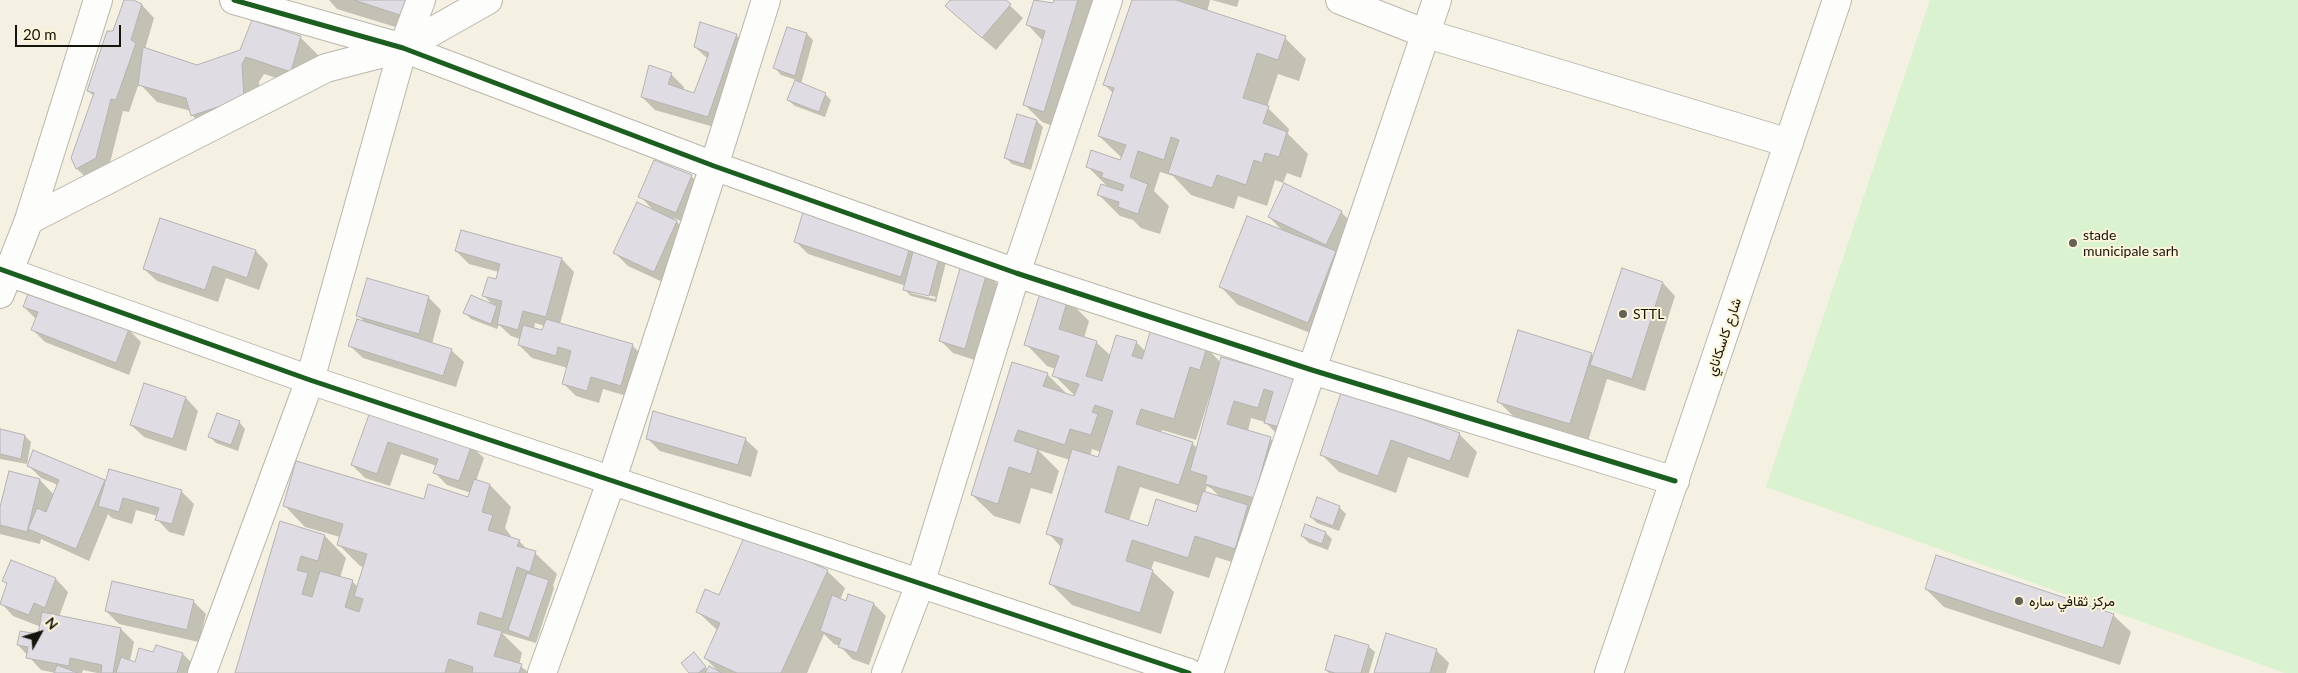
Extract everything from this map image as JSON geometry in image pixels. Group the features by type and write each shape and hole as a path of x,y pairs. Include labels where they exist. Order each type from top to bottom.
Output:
{"street":[{"path":"98,0 29,220 3,278 1189,673"},
{"path":"234,0 403,48 714,166 1016,273 1312,370 1675,481"},
{"path":"202,673 310,380 403,48 421,0"},
{"path":"29,220 326,68 403,48 488,0"},
{"path":"542,673 611,482 766,0"},
{"path":"886,673 920,584 1016,273 1108,0"},
{"path":"1340,0 1424,33 1789,142"},
{"path":"1208,673 1312,370 1424,33 1437,0"},
{"name":"شارع كاسكاناي","path":"1609,673 1837,0"}],"green space":[{"name":"stade municipale sarh","path":"1930,0 2298,0 2298,673 2285,673 1766,487"}],"building":[{"path":"124,0 133,0 142,4 131,40 136,43 116,100 111,99 96,158 76,169 71,158 94,93 87,91 107,31 113,31"},
{"path":"354,0 412,0 406,17"},
{"path":"950,0 1006,0 1011,4 982,38 945,6"},
{"path":"1034,0 1053,3 1054,0 1078,0 1044,112 1023,105 1045,31 1026,25"},
{"path":"1132,0 1176,0 1286,36 1278,60 1257,53 1243,98 1269,106 1263,123 1287,132 1279,157 1265,153 1262,163 1254,160 1246,185 1217,175 1212,188 1168,173 1179,140 1171,137 1164,160 1138,151 1130,177 1148,184 1138,214 1118,207 1119,202 1097,195 1101,184 1122,191 1124,185 1101,177 1103,173 1086,167 1091,150 1120,160 1126,145 1098,136 1114,88 1103,85"},
{"path":"252,20 301,36 291,72 246,57 242,64 244,98 191,116 186,98 138,85 143,47 197,65 240,50"},
{"path":"700,22 737,34 708,117 641,97 649,65 672,73 668,84 694,93 709,53 694,47"},
{"path":"787,27 807,33 795,76 773,68"},
{"path":"795,80 826,93 819,112 787,100"},
{"path":"1017,114 1037,120 1024,164 1004,158"},
{"path":"654,160 692,175 676,213 638,197"},
{"path":"1284,183 1342,211 1326,245 1268,217"},
{"path":"637,202 677,221 654,272 613,253"},
{"path":"804,209 911,244 901,277 794,242"},
{"path":"1247,216 1336,251 1308,323 1219,287"},
{"path":"160,218 256,250 247,278 213,266 205,290 143,269"},
{"path":"461,230 562,258 546,317 523,311 518,330 497,324 502,301 482,296 488,277 496,279 500,264 455,251"},
{"path":"914,248 940,254 929,296 903,290"},
{"path":"961,265 987,272 965,349 939,341"},
{"path":"1622,268 1663,282 1632,379 1590,365"},
{"path":"367,278 429,296 419,334 356,316"},
{"path":"30,289 129,329 116,363 31,330 38,312 23,307"},
{"path":"1041,290 1068,299 1059,329 1097,341 1086,376 1102,381 1116,335 1137,341 1132,356 1142,359 1151,329 1207,347 1200,370 1190,367 1174,419 1141,409 1136,424 1193,442 1179,485 1118,466 1105,512 1148,526 1156,499 1196,512 1203,491 1248,505 1235,549 1195,536 1188,558 1132,540 1126,561 1153,570 1140,613 1049,584 1063,539 1046,534 1072,449 1098,457 1113,411 1095,405 1092,412 1098,414 1091,435 1070,429 1065,445 1018,430 1014,441 1038,449 1031,474 1009,467 998,504 971,495 1012,362 1048,373 1043,386 1074,396 1079,384 1052,376 1059,356 1024,345"},
{"path":"471,295 497,306 491,324 463,313"},
{"path":"357,319 452,349 443,376 348,346"},
{"path":"546,319 633,344 621,386 591,377 587,391 562,384 571,351 558,347 556,356 518,345 523,325 542,330"},
{"path":"1518,330 1592,353 1570,424 1497,402"},
{"path":"1221,357 1294,378 1280,427 1264,423 1273,392 1264,389 1258,408 1234,401 1227,424 1271,437 1254,498 1205,484 1207,476 1190,471"},
{"path":"144,383 186,397 173,439 130,425"},
{"path":"1342,390 1460,433 1450,461 1391,440 1378,476 1320,455"},
{"path":"371,409 472,444 459,481 433,473 438,459 388,442 377,474 351,465"},
{"path":"653,411 746,438 738,465 646,439"},
{"path":"217,413 240,421 231,445 208,437"},
{"path":"0,429 25,435 21,459 0,454"},
{"path":"33,450 105,480 76,549 28,529 37,508 46,512 59,480 27,466"},
{"path":"296,461 424,499 428,484 468,497 474,479 490,484 482,512 493,515 488,530 520,540 517,546 536,551 530,572 517,567 502,619 480,612 477,624 502,631 494,656 522,664 519,673 472,673 473,667 449,659 445,673 235,673 280,521 325,535 318,561 301,556 297,570 308,573 302,594 312,597 320,571 353,580 345,607 359,612 363,599 354,596 367,554 337,545 343,524 283,506"},
{"path":"109,469 182,490 172,524 155,520 159,508 123,498 119,512 98,506"},
{"path":"9,471 40,479 27,532 0,525 0,507"},
{"path":"1317,497 1340,506 1333,526 1310,517"},
{"path":"1305,524 1326,532 1322,544 1301,536"},
{"path":"746,533 828,570 781,673 737,673 704,658 720,623 696,612 705,589 719,595"},
{"name":"مركز ثقافي ساره","path":"1936,555 2114,614 2103,648 1925,589"},
{"path":"11,560 56,578 45,608 34,603 29,615 0,604 7,583 2,581"},
{"path":"527,573 549,580 529,638 508,630"},
{"path":"112,581 194,600 187,630 105,611"},
{"path":"848,594 874,603 857,653 838,647 841,639 820,631 832,595 846,601"},
{"path":"42,612 121,628 113,673 101,673 102,665 70,658 69,666 26,658 28,647 17,645 20,631 38,634"},
{"path":"1386,633 1437,649 1430,673 1374,673"},
{"path":"1335,635 1369,645 1361,673 1335,673 1325,670"},
{"path":"156,645 183,653 177,673 116,673 121,657 135,662 139,648 153,652"},
{"path":"694,652 706,667 698,673 689,673 681,663"},
{"path":"57,665 78,673 54,673"},
{"path":"709,666 722,673 705,673"}],"cycle path":[{"path":"234,0 403,48 714,166 1016,273 1312,370 1675,481"},
{"path":"0,269 310,380 1189,673"}],"place":[{"name":"stade municipale sarh","path":"2073,243"},
{"name":"STTL","path":"1623,314"},
{"name":"مركز ثقافي ساره","path":"2019,601"}]}
